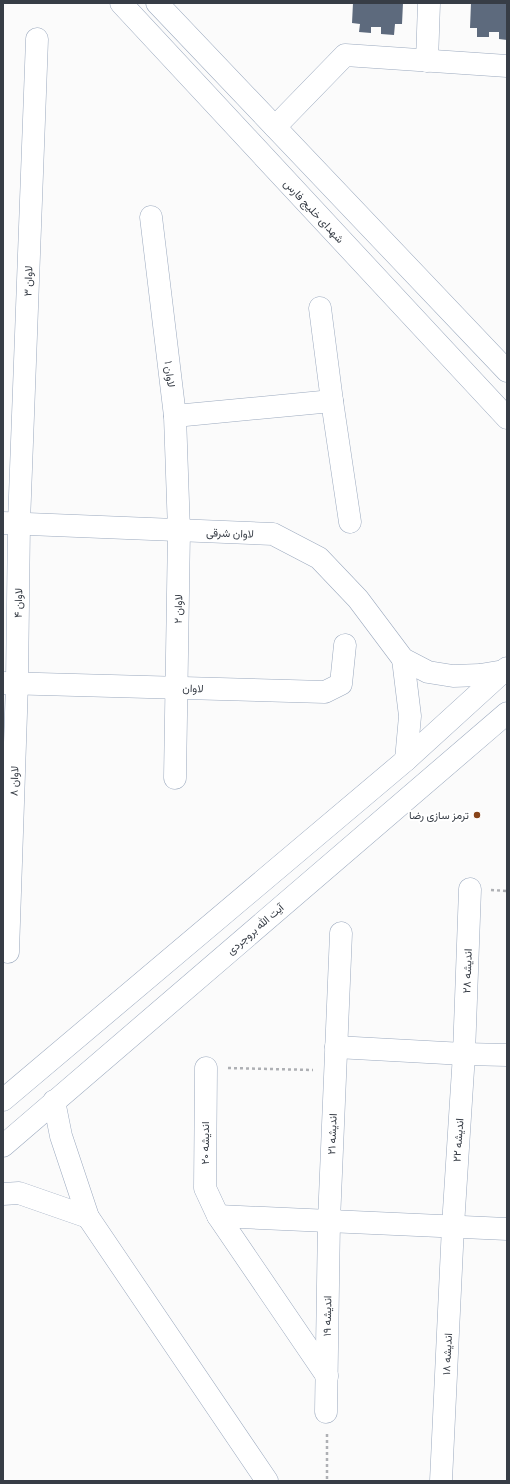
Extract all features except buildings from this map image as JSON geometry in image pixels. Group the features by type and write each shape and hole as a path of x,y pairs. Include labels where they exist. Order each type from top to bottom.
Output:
{"street":[{"name":"شهدای خلیج فارس","path":"121,3 507,418"},
{"path":"157,3 507,371"},
{"path":"427,61 429,3"},
{"name":"لاوان ۳","path":"11,523 37,39"},
{"path":"275,127 345,55 507,66"},
{"name":"لاوان ۱","path":"151,217 175,416 179,531"},
{"path":"320,308 350,522"},
{"path":"175,416 332,401"},
{"name":"لاوان شرقی","path":"11,523 273,534 319,558 358,599 403,659"},
{"name":"لاوان ۴","path":"10,683 11,523"},
{"name":"لاوان ۲","path":"177,687 179,531"},
{"name":"لاوان","path":"10,683 325,692 341,684 345,645"},
{"path":"403,659 428,672 453,676 480,675 505,669"},
{"path":"403,659 410,716 406,760"},
{"path":"4,1097 406,760 505,669"},
{"name":"لاوان ۸","path":"8,952 10,683"},
{"path":"175,778 177,687"},
{"name":"آیت الله بروجردی","path":"3,1146 507,713"},
{"name":"اندیشه ۲۸","path":"464,1054 470,889"},
{"name":"اندیشه ۲۱","path":"329,1221 341,933"},
{"path":"336,1047 507,1055"},
{"name":"اندیشه ۲۲","path":"453,1226 464,1054"},
{"name":"اندیشه ۲۰","path":"206,1068 205,1188 218,1216 327,1376"},
{"path":"54,1101 61,1136 88,1217 266,1481"},
{"path":"3,1194 19,1193 88,1217"},
{"path":"218,1216 507,1229"},
{"name":"اندیشه ۱۹","path":"326,1412 329,1221"},
{"name":"اندیشه ۱۸","path":"441,1481 453,1226"}],"path":[{"path":"206,1068 335,1070"},
{"path":"326,1412 327,1481"}],"place":[{"name":"ترمز سازی رضا","path":"477,815"}]}
